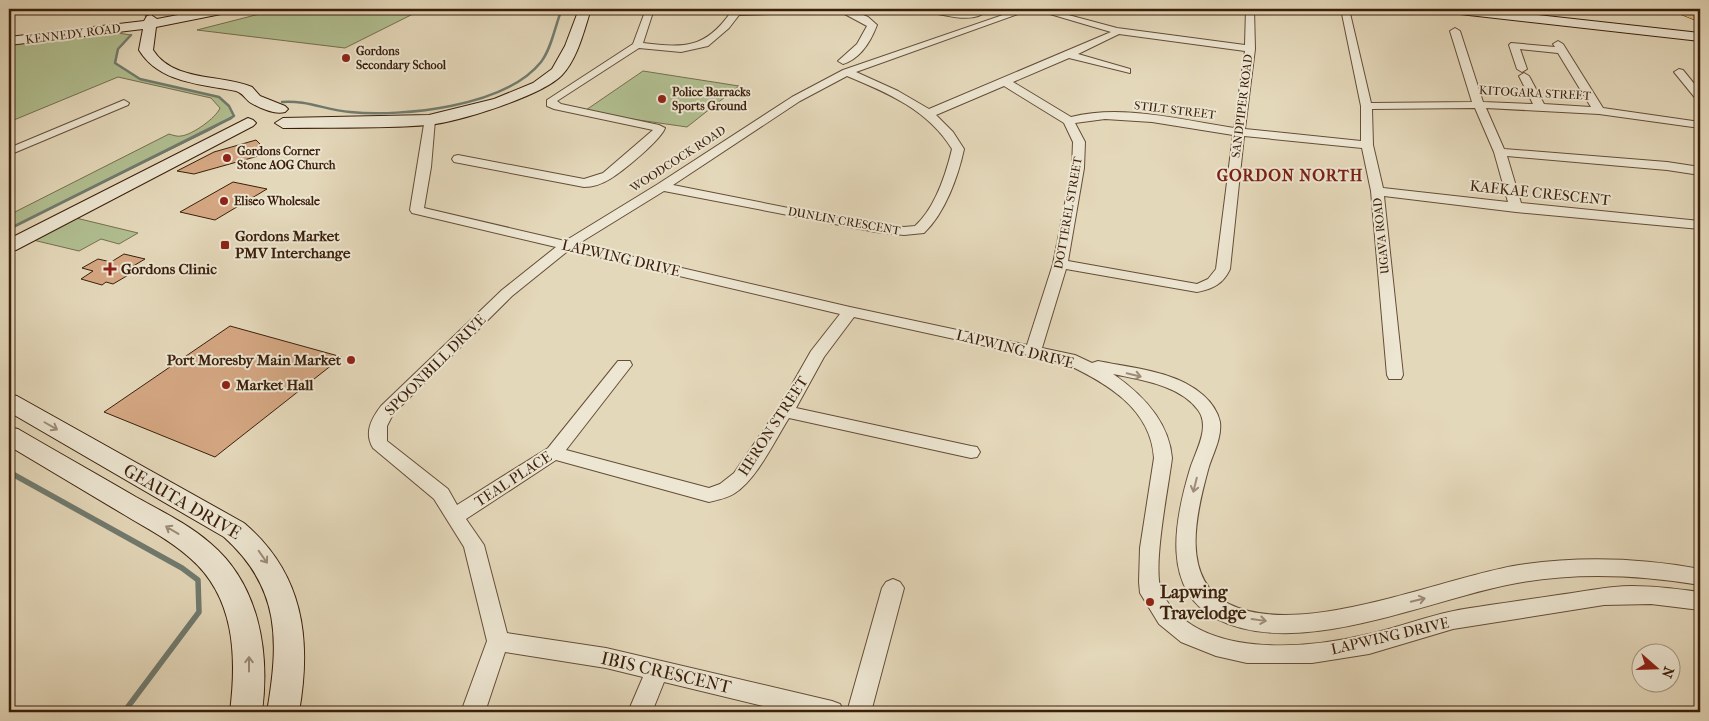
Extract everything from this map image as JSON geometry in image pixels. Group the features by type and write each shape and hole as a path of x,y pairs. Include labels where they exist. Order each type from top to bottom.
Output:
{"highway":[{"path":"1680,9 1700,17"}],"main road":[{"name":"KENNEDY ROAD","path":"9,41 85,33 144,30 150,25 209,9"},
{"name":"KENNEDY ROAD","path":"9,34 150,25 226,9"},
{"path":"9,246 222,138 257,124 263,112 333,121 429,120 499,102 538,86 557,72 572,46 585,9"},
{"path":"1451,9 1700,37"},
{"path":"1494,9 1700,30"},
{"path":"150,25 146,50 154,62 182,75 240,87 247,90 255,99 286,116"},
{"path":"255,99 257,124"},
{"name":"GEAUTA DRIVE","path":"9,402 234,530 258,550 279,589 290,639 290,668 283,712"},
{"name":"GEAUTA DRIVE","path":"9,434 183,537 203,552 214,564 233,593 245,626 249,650 246,712"}],"street":[{"path":"458,159 584,184 607,176 653,137 659,128 551,104 552,100 637,45 650,9"},
{"path":"637,45 683,50 693,49 712,38 734,10 842,9 865,18 872,25 861,46 845,66"},
{"path":"852,14 862,9"},
{"path":"928,9 967,15 979,14 986,9"},
{"name":"WOODCOCK ROAD","path":"567,245 662,187 845,66 1028,9"},
{"path":"1037,9 1116,31 1250,49"},
{"name":"SANDPIPER ROAD","path":"1060,264 1179,285 1207,287 1220,276 1223,269 1250,49 1250,9"},
{"name":"UGAVA ROAD","path":"1345,9 1366,106 1368,145 1377,191 1395,375"},
{"path":"928,114 1070,55 1112,36 1116,31"},
{"path":"1455,31 1478,103 1500,152 1516,208"},
{"path":"1541,108 1523,72 1514,45 1559,47 1599,111"},
{"path":"1070,55 1126,72"},
{"name":"DUNLIN CRESCENT","path":"662,187 906,232 918,230 926,225 944,191 958,149 950,134 928,114 845,66"},
{"path":"1679,72 1700,97"},
{"path":"1004,81 1069,120"},
{"path":"9,152 124,103"},
{"name":"KITOGARA STREET","path":"1366,106 1478,103 1599,111 1700,125"},
{"name":"STILT STREET","path":"1069,120 1088,116 1132,118 1177,122 1239,132 1368,145"},
{"name":"LAPWING DRIVE","path":"429,120 425,167 417,210 850,312 1069,359 1098,372 1124,389 1144,410 1155,426 1162,445 1164,458 1148,572 1151,593 1169,621 1177,629 1205,643 1254,653 1320,652 1367,644 1452,620 1622,595 1655,595 1700,601"},
{"name":"DOTTEREL STREET","path":"1033,350 1060,264 1080,157 1079,142 1069,120"},
{"path":"1500,152 1667,166 1700,171"},
{"name":"KAEKAE CRESCENT","path":"1377,191 1516,208 1700,225"},
{"name":"SPOONBILL DRIVE","path":"498,641 474,545 454,517 441,494 379,444 376,433 379,422 387,410 507,294 567,245"},
{"name":"HERON STREET","path":"554,453 709,495 727,489 741,478 785,411 818,355 850,312"},
{"path":"1069,359 1170,384 1204,406 1213,428 1193,493 1185,549 1190,582 1202,598 1225,612 1273,622 1336,620 1516,575 1579,568 1646,571 1700,577"},
{"name":"TEAL PLACE","path":"454,517 554,453 624,366"},
{"path":"785,411 971,452"},
{"path":"859,712 894,588"},
{"path":"473,712 498,641"},
{"name":"IBIS CRESCENT","path":"498,641 596,657 832,712"},
{"path":"640,712 657,670"}],"green space":[{"path":"279,9 397,9 417,12 345,48 197,30"},
{"path":"118,33 131,35 118,49 115,63 140,79 219,97 229,106 234,116 210,130 9,229 9,215 169,134 180,136 191,133 209,121 218,112 220,108 211,98 118,77 9,122 9,43"},
{"name":"Police Barracks Sports Ground","path":"643,71 739,86 687,127 583,112"},
{"path":"76,218 138,233 119,244 101,239 79,251 33,240"}],"building":[{"name":"Gordons Corner Stone AOG Church","path":"256,140 269,153 194,174 177,171 214,152"},
{"name":"Eliseo Wholesale","path":"233,182 267,189 215,220 180,212"},
{"name":"Gordons Clinic","path":"124,254 145,259 130,268 137,270 113,284 106,282 102,285 81,279 93,271 82,268 98,259 111,262"},
{"name":"Market Hall","path":"230,326 342,357 215,457 104,412"}],"waterway":[{"path":"146,16 157,9"},
{"path":"282,102 299,102 350,112 397,113 452,106 479,99 503,90 525,77 541,62 551,43 562,9"},
{"path":"131,35 118,49 115,63 140,79 219,97 229,106 234,116 229,119"},
{"path":"9,229 229,119"},
{"path":"9,472 182,568 198,580 199,612 124,712"}],"place":[{"name":"Gordons Secondary School","path":"346,58"},
{"name":"Police Barracks Sports Ground","path":"662,99"},
{"name":"Gordons Corner Stone AOG Church","path":"227,158"},
{"name":"Eliseo Wholesale","path":"224,201"},
{"name":"Gordons Market PMV Interchange","path":"225,245"},
{"name":"Gordons Clinic","path":"110,269"},
{"name":"Port Moresby Main Market","path":"351,360"},
{"name":"Market Hall","path":"226,385"},
{"name":"Lapwing Travelodge","path":"1150,602"}],"district":[{"name":"GORDON NORTH","path":"1290,175"}]}
